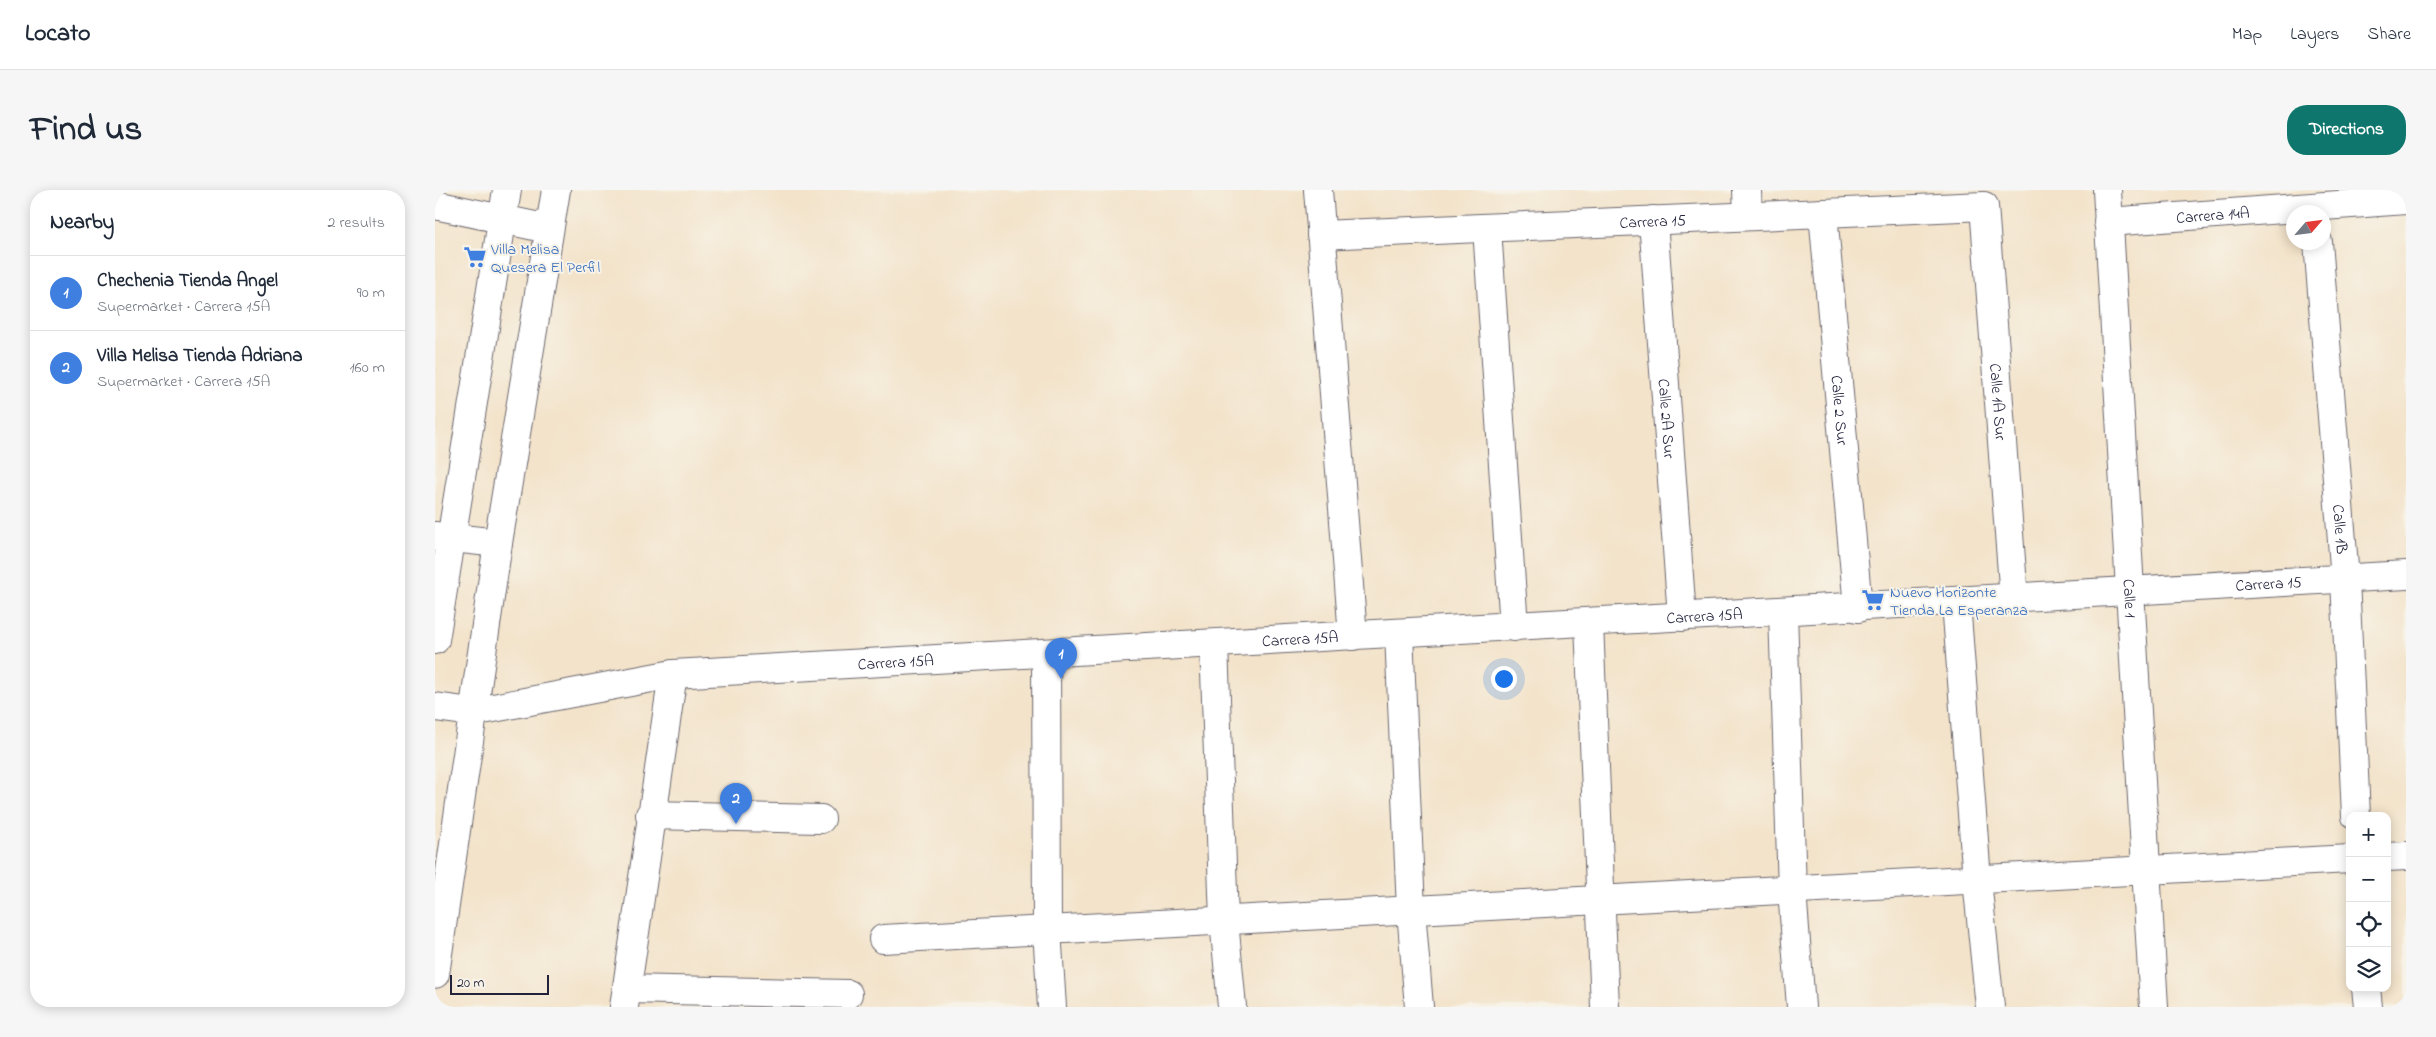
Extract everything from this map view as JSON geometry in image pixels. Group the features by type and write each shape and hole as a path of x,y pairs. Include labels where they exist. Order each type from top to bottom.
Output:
{"street":[{"path":"435,640 444,536 507,190"},
{"path":"435,974 443,868 472,712 556,190"},
{"path":"1318,190 1353,636"},
{"name":"Calle 1","path":"2107,190 2154,1007"},
{"name":"Carrera 14A","path":"2331,208 2406,200"},
{"name":"Carrera 15","path":"1321,235 1653,220 1747,203 1823,213 1984,206"},
{"path":"435,205 549,229"},
{"name":"Calle 1A Sur","path":"1984,206 2014,599"},
{"name":"Carrera 14A","path":"2108,222 2286,211"},
{"name":"Calle 2 Sur","path":"1823,213 1857,608"},
{"name":"Calle 2A Sur","path":"1653,220 1682,617"},
{"path":"1487,228 1513,627"},
{"name":"Calle 1B","path":"2320,250 2345,579 2356,812"},
{"path":"444,536 498,543"},
{"name":"Carrera 15","path":"2131,592 2406,575"},
{"name":"Carrera 15A","path":"472,712 673,674 2131,592"},
{"path":"1956,602 1977,880 1990,1007"},
{"path":"1783,612 1792,890 1801,1007"},
{"path":"1589,623 1599,900 1605,1007"},
{"path":"1399,633 1411,910 1419,1007"},
{"path":"1214,644 1224,920 1232,1007"},
{"path":"1046,653 1047,930 1052,1007"},
{"path":"673,674 625,998 847,994"},
{"path":"435,707 472,712"},
{"path":"651,815 821,819"},
{"path":"2391,857 2406,856"},
{"path":"883,939 2346,859"},
{"path":"2367,992 2368,1007"}],"place":[{"name":"Villa Melisa Quesera El Perfil","path":"475,257"},
{"name":"Nuevo Horizonte Tienda La Esperanza","path":"1873,600"},
{"name":"Chechenia Tienda Angel","path":"1061,679"},
{"name":"Villa Melisa Tienda Adriana","path":"736,824"}]}
